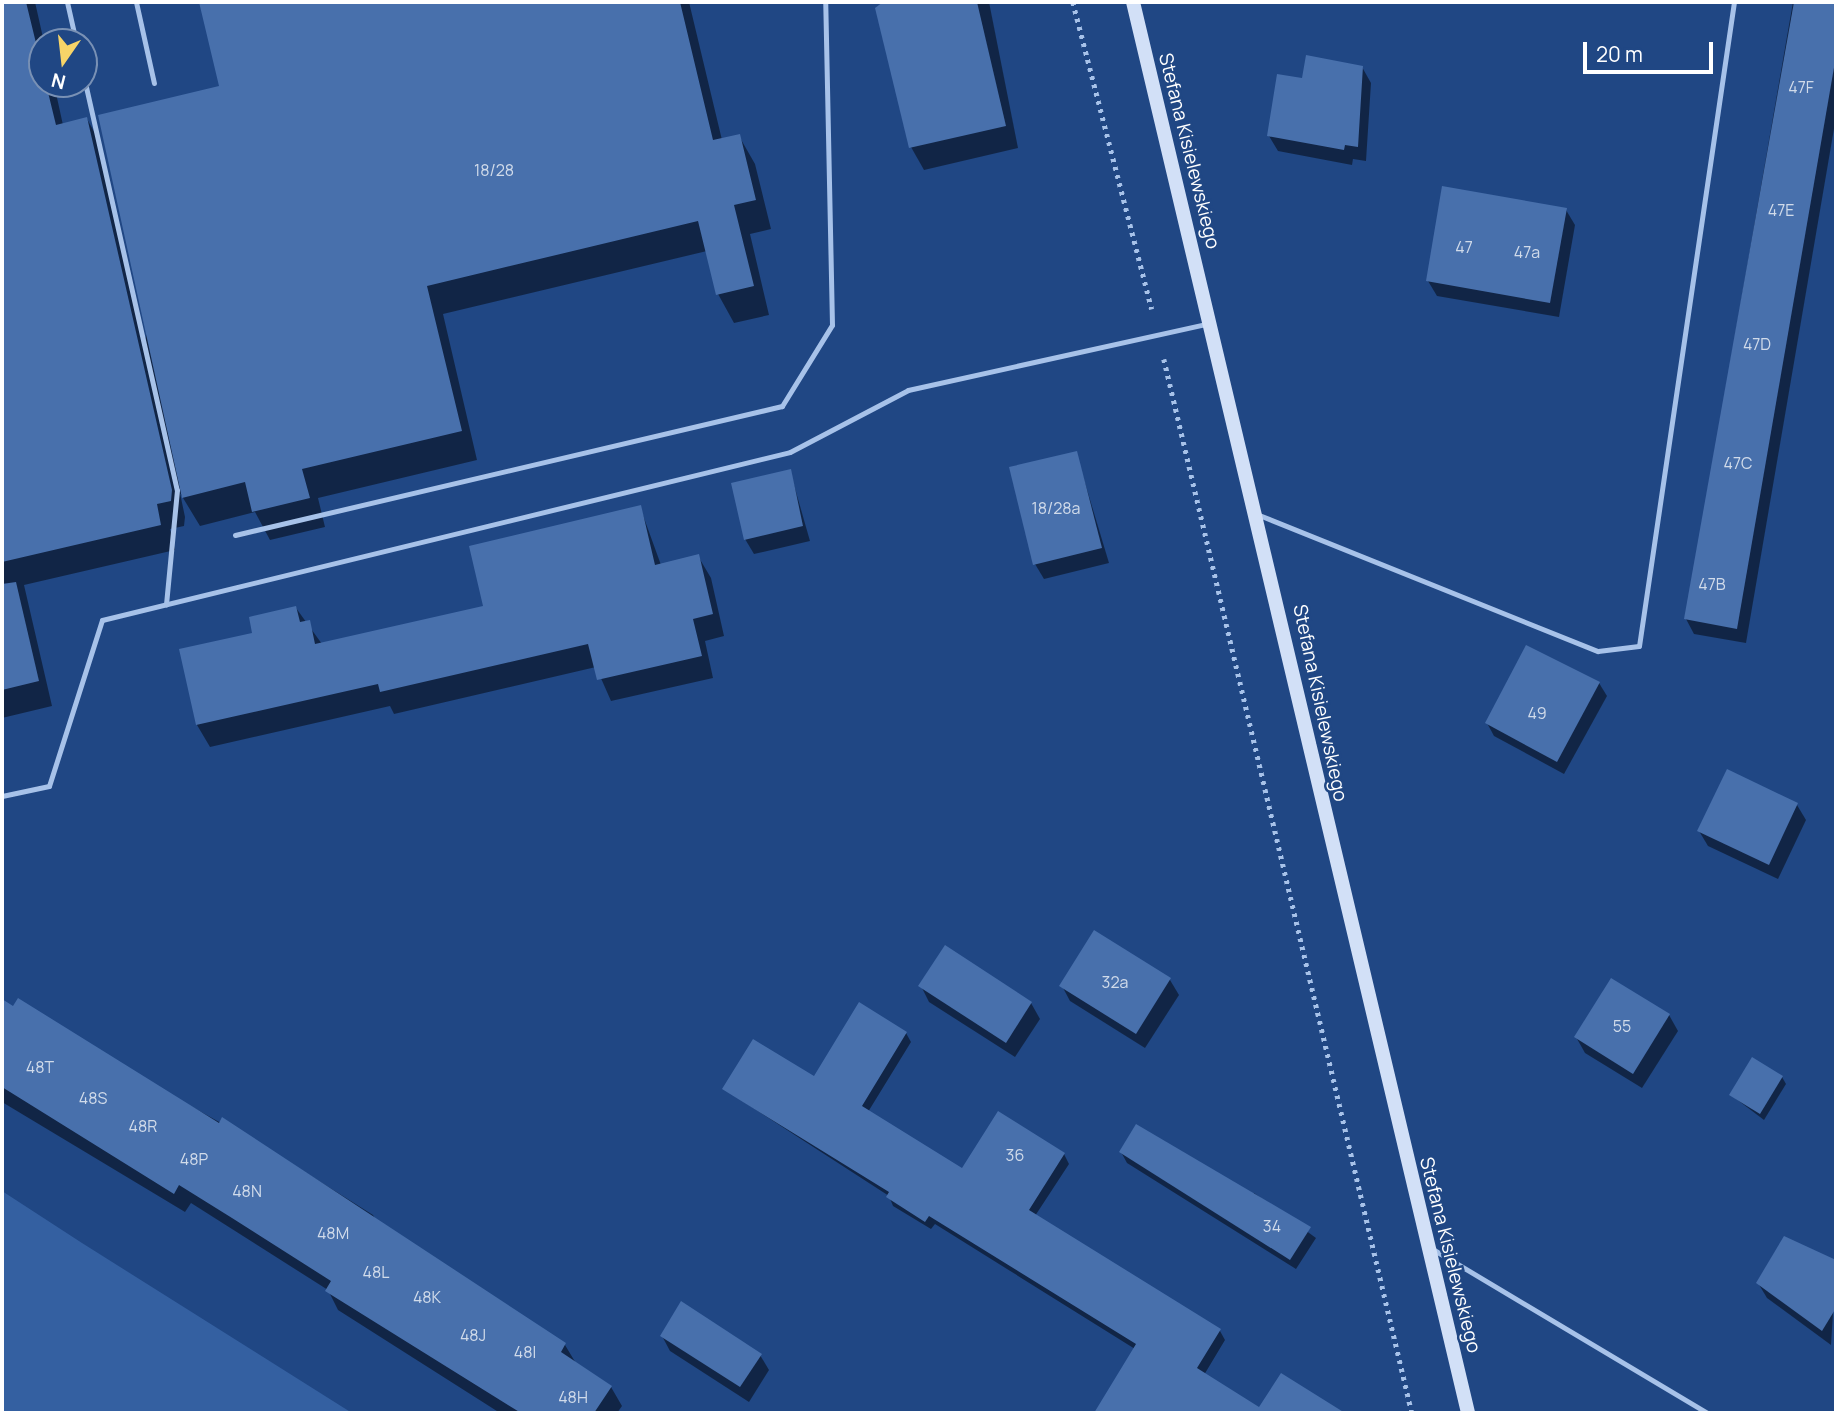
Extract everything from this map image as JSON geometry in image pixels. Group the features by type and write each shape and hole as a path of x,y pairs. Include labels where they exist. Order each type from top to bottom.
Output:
{"main road":[{"name":"Stefana Kisielewskiego","path":"1133,2 1259,515 1468,1413"}],"lane":[{"path":"67,2 73,28"},
{"path":"136,2 154,83"},
{"path":"235,535 782,406 832,325 825,2"},
{"path":"1259,515 1598,651 1639,646 1734,2"},
{"path":"89,98 177,490 166,604"},
{"path":"2,796 49,786 102,620 790,452 908,390 1212,322"},
{"path":"1428,1247 1707,1413"}],"path":[{"path":"1073,2 1159,335 1412,1413"}],"shaded area":[{"path":"2,1191 82,1243 352,1413 2,1413"}],"building":[{"path":"2,2 26,2 32,28 28,28 28,98 49,98 56,125 87,117 172,490 171,501 157,504 161,525 2,562"},
{"path":"199,2 680,2 713,140 740,134 756,200 734,205 754,286 716,295 698,221 427,286 462,431 302,469 310,498 252,512 245,482 182,498 98,115 219,86"},
{"path":"883,2 977,2 1006,126 909,148 875,8"},
{"path":"1794,2 1836,2 1836,56 1737,629 1684,619"},
{"path":"1306,55 1363,66 1358,147 1345,145 1344,150 1267,136 1277,74 1302,78"},
{"path":"1442,186 1567,208 1550,303 1426,281"},
{"path":"1077,451 1102,548 1033,565 1009,467"},
{"path":"791,469 803,526 744,540 731,483"},
{"path":"641,505 655,565 699,554 713,614 693,619 702,656 597,680 588,644 380,692 378,684 196,725 179,649 252,633 249,617 296,606 300,622 310,620 315,644 483,606 469,546"},
{"path":"16,582 39,681 2,690 2,584"},
{"path":"1526,645 1600,682 1557,762 1485,723"},
{"path":"1727,769 1798,803 1769,865 1697,831"},
{"path":"1094,930 1171,978 1136,1034 1059,986"},
{"path":"945,945 1032,1002 1006,1043 918,986"},
{"path":"1611,978 1670,1014 1633,1074 1574,1037"},
{"path":"18,998 219,1123 222,1117 566,1343 561,1352 612,1386 594,1413 521,1413 325,1291 331,1281 232,1218 179,1185 174,1194 2,1087 2,999 13,1006"},
{"path":"859,1002 907,1032 862,1106 962,1168 998,1111 1065,1153 1029,1210 1221,1329 1197,1368 1259,1407 1281,1373 1345,1413 1094,1413 1136,1344 929,1216 925,1222 886,1197 889,1192 722,1089 753,1039 814,1076"},
{"path":"1752,1057 1783,1076 1760,1114 1729,1095"},
{"path":"1136,1124 1311,1227 1290,1260 1119,1152"},
{"path":"1784,1236 1836,1260 1836,1308 1822,1331 1756,1283"},
{"path":"681,1301 762,1354 740,1387 660,1336"}]}
